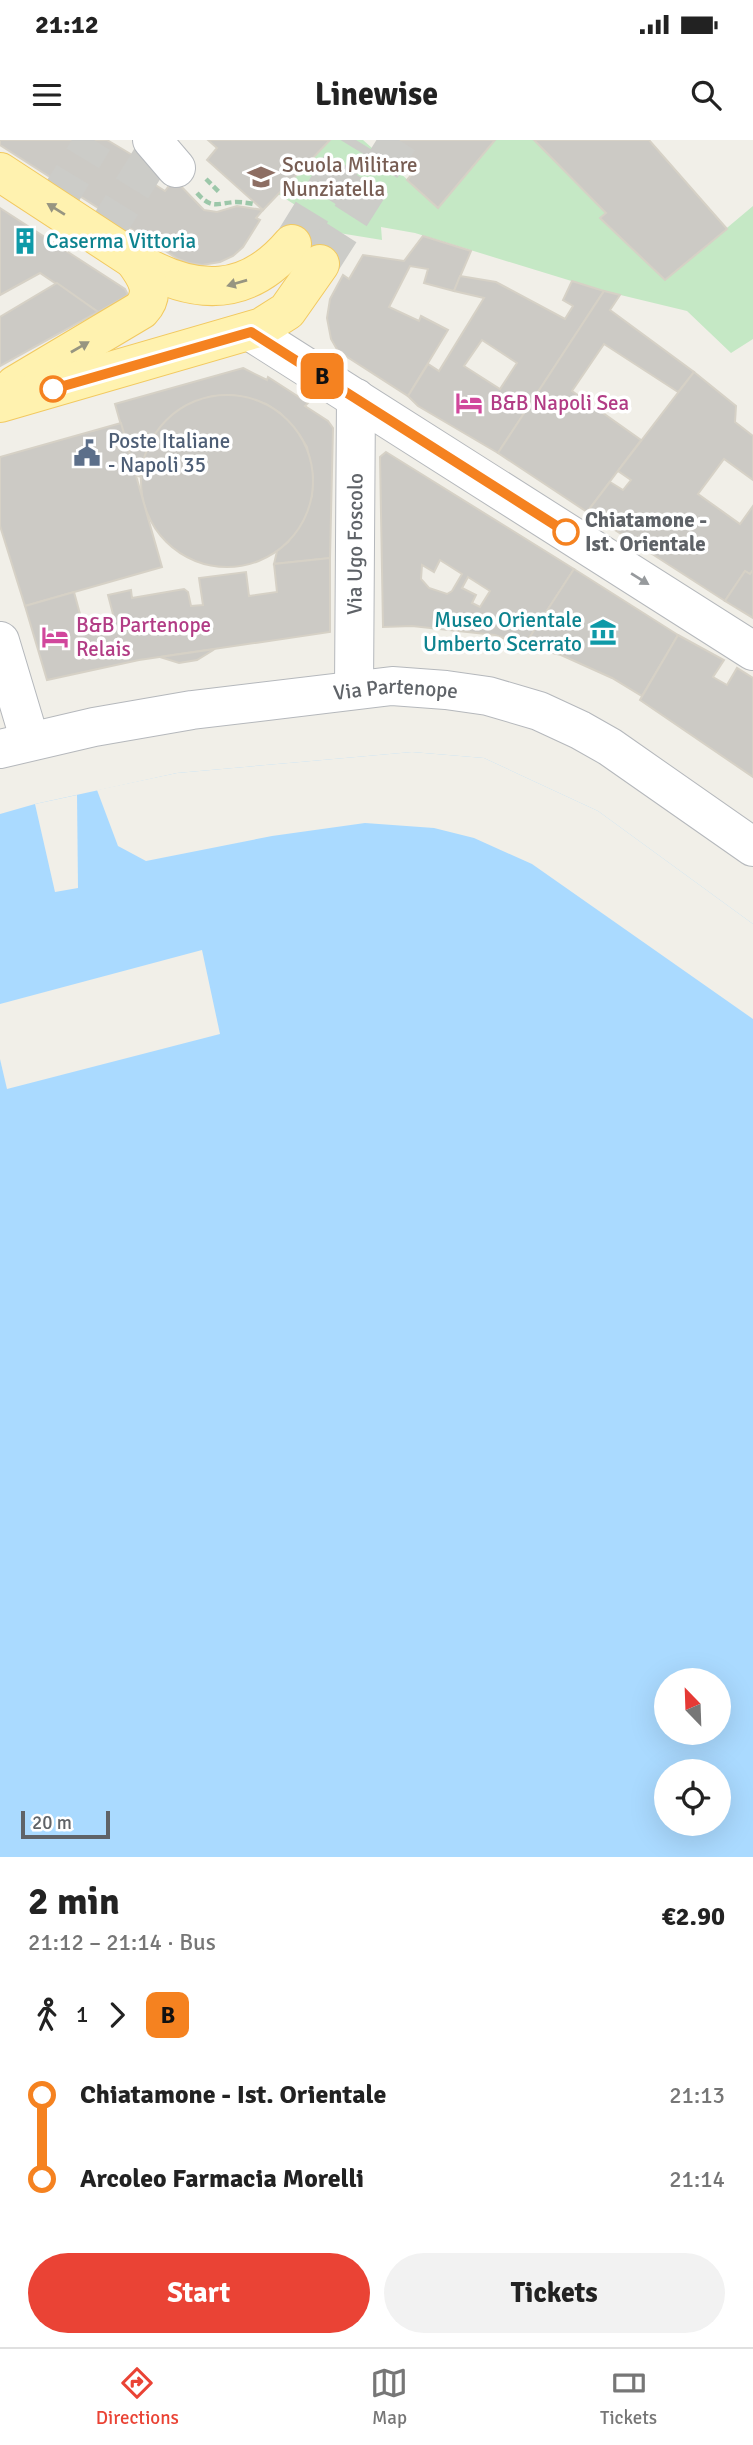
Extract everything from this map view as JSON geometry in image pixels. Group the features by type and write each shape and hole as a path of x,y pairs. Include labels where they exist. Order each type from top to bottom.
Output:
{"main road":[{"path":"0,172 134,260 160,275 183,283 218,287 251,278 272,264 306,254 287,311 269,324 251,332 0,403"},
{"path":"0,393 141,310 148,301 150,290 147,279 134,260"}],"street":[{"path":"251,332 753,651"},
{"name":"Via Ugo Foscolo","path":"354,689 356,398"},
{"path":"0,642 15,745"},
{"name":"Via Partenope","path":"15,745 105,725 192,710 354,689 392,686 446,690 488,696 539,711 610,747 753,847"}],"path":[{"path":"164,154 205,202 217,206 236,202 254,204"}],"green space":[{"path":"330,140 363,140 438,207 495,140 534,140 606,213 601,219 665,280 753,206 753,339 731,353 687,311 604,291 415,233 381,227 382,240 339,233 278,194"}],"water":[{"path":"412,752 484,758 598,811 753,924 753,1857 0,1857 0,814 177,773"}],"pier":[{"path":"412,752 484,758 598,811 753,924 753,1019 532,864 474,838 434,828 365,823 272,836 146,861 118,846 97,790 177,773"},
{"path":"77,795 78,888 55,892 35,804"},
{"path":"202,950 220,1034 7,1089 0,1059 0,1004"}],"building":[{"path":"0,140 107,140 134,156 127,167 165,191 174,179 204,210 217,212 237,206 263,210 256,218 260,220 243,247 233,256 220,262 202,265 189,263 178,259 0,145"},
{"name":"Scuola Militare Nunziatella","path":"208,140 330,140 263,210 207,160 217,148"},
{"name":"Scuola Militare Nunziatella","path":"378,140 495,140 438,208 407,180 413,173"},
{"path":"534,140 649,140 727,229 665,280 600,218 606,213"},
{"name":"Caserma Vittoria","path":"0,208 125,289 128,295 98,312 40,273 0,295"},
{"path":"423,236 471,251 454,291 424,283 428,269 410,266 389,307 419,321 421,316 448,330 408,396 338,351 331,339 327,318 330,299 343,275 349,279 363,255 404,261"},
{"path":"460,276 496,282 565,319 573,306 563,300 572,281 604,291 498,453 418,406 408,396 428,364 439,371 484,298 454,291","holes":["482,340 517,363 500,389 464,366"]},
{"path":"57,283 98,312 0,366 0,317"},
{"path":"604,291 620,295 610,310 694,372 678,392 604,344 572,391 641,440 587,512 498,453"},
{"path":"243,368 267,380 268,377 308,403 305,406 328,421 333,428 330,558 274,564 277,551 288,542 303,521 312,496 313,477 307,447 299,434 280,413 266,404 230,395 213,396 194,402 164,423 148,448 141,477 135,475 115,404"},
{"path":"694,372 736,406 735,422 753,436 753,480 724,459 698,494 740,524 753,506 753,570 750,574 745,571 725,601 587,512 610,482 623,490 631,480 618,471"},
{"path":"227,395 260,402 288,420 306,448 313,481 306,514 288,542 260,560 227,567 194,560 166,542 148,514 141,481 148,448 166,420 194,402"},
{"path":"121,423 162,567 25,606 0,526 0,457"},
{"path":"386,452 574,569 524,646 495,635 412,626 383,627 380,457","holes":["440,560 462,574 452,591 447,594 429,588 421,579 422,565 434,572","468,577 490,591 480,607 472,603 476,595 462,588"]},
{"path":"330,558 330,632 139,660 47,680 25,606 74,592 83,625 114,618 108,595 131,590 132,598 184,589 188,592 191,606 203,605 199,578 246,572 249,596 277,592 274,564"},
{"path":"574,569 678,635 642,696 612,678 561,655 524,646"},
{"path":"753,570 753,618 725,601 745,571 750,574"},
{"path":"678,635 724,660 713,677 727,685 737,668 753,678 753,777 640,700"},
{"path":"215,649 197,660 179,663 160,657"}],"tunnel":[{"path":"53,207 94,140"},
{"path":"102,237 162,140"},
{"path":"292,244 356,140"},
{"path":"320,264 399,140"}],"bus line":[{"name":"B","path":"53,389 251,332 566,532"}],"place":[{"name":"Scuola Militare Nunziatella","path":"261,177"},
{"name":"Caserma Vittoria","path":"25,241"},
{"name":"B&B Napoli Sea","path":"469,403"},
{"name":"Poste Italiane - Napoli 35","path":"87,453"},
{"name":"Chiatamone - Ist. Orientale","path":"566,532"},
{"name":"Museo Orientale Umberto Scerrato","path":"603,632"},
{"name":"B&B Partenope Relais","path":"55,637"}]}
